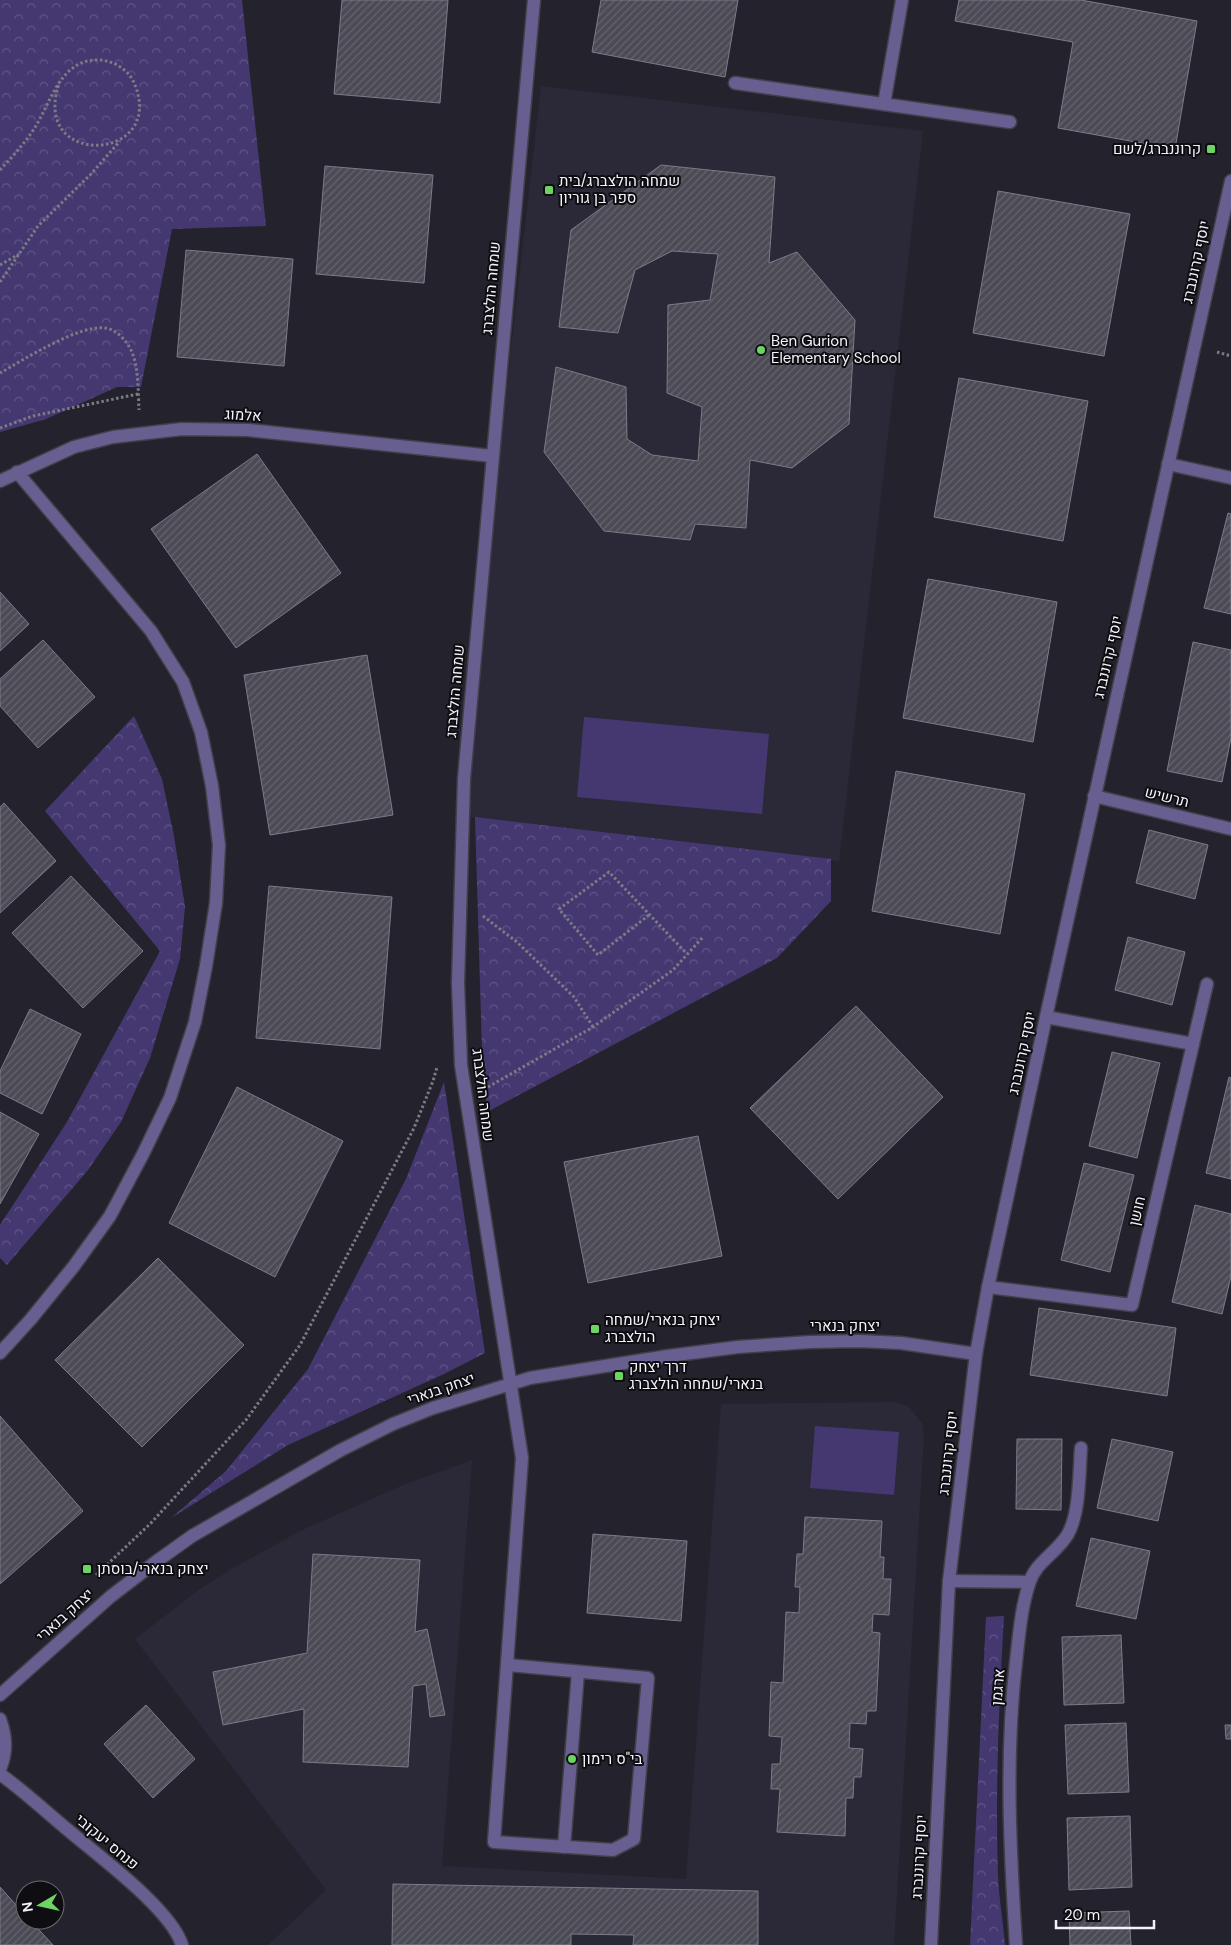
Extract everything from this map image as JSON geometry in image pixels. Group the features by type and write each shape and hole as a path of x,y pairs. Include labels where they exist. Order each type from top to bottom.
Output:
{"street":[{"name":"שמחה הולצברג","path":"534,0 464,779 459,1001 461,1065 522,1458 494,1842 564,1847"},
{"path":"884,104 902,0"},
{"path":"735,83 1010,122"},
{"name":"יוסף קרוננברג","path":"931,1945 949,1581 976,1354 988,1287 1094,796 1231,180"},
{"name":"אלמוג","path":"0,481 74,447 113,437 182,429 248,430 492,456"},
{"path":"1168,464 1231,478"},
{"path":"0,1353 31,1319 74,1266 110,1216 170,1098 196,1022 216,903 218,845 212,786 201,732 183,682 151,631 17,472"},
{"name":"תרשיש","path":"1094,796 1231,829"},
{"name":"חושן","path":"988,1287 1132,1305 1207,984"},
{"path":"1046,1017 1193,1044"},
{"name":"יצחק בנארי","path":"0,1695 110,1597 192,1536 341,1450 392,1424 433,1408 510,1384 569,1371 738,1347 810,1342 900,1343 976,1354"},
{"name":"ארגמן","path":"1016,1945 1008,1761 1022,1613 1029,1582 1036,1567 1068,1534 1075,1515 1081,1448"},
{"path":"949,1581 1029,1582"},
{"path":"507,1665 648,1678 634,1839 613,1850 564,1847 578,1672"},
{"path":"0,1719 6,1741 0,1769"},
{"name":"פנחס יעקובי","path":"0,1774 123,1875 156,1907 179,1934 182,1945"}],"path":[{"path":"0,170 34,129 60,81 73,67 86,61 101,60 116,64 134,80 139,94 140,110 135,124 91,174 38,226 0,282"},
{"path":"60,81 54,95 54,110 59,124 68,136 79,143 94,146 109,145 122,139"},
{"path":"0,265 20,253"},
{"path":"0,373 48,346 80,332 105,328 120,334 131,350 135,368 142,434"},
{"path":"0,428 33,416 138,394"},
{"path":"649,915 598,955 558,909 609,872 687,954"},
{"path":"460,898 517,942 574,997 593,1027"},
{"path":"466,1100 593,1027 673,970 703,937"},
{"path":"93,1579 150,1524 246,1420 300,1344 414,1128 433,1081 438,1063"}],"shaded area":[{"path":"541,86 923,131 839,861 458,816"},
{"path":"894,1402 908,1406 922,1423 924,1435 894,1945 268,1945 326,1890 135,1639 200,1589 233,1568 300,1531 403,1485 472,1460 442,1866 686,1879 721,1404"}],"green space":[{"path":"0,0 242,0 266,226 172,229 141,387 117,387 46,419 0,432"},
{"path":"134,716 162,779 174,836 185,907 180,959 150,1058 121,1122 88,1170 7,1265 0,1258 0,1225 67,1122 160,951 45,811"},
{"path":"584,717 769,734 762,814 577,797"},
{"path":"475,817 831,859 831,901 777,958 487,1112 482,1050"},
{"path":"444,1082 485,1353 444,1374 288,1445 171,1518 226,1471 308,1369 406,1179"},
{"path":"815,1426 899,1432 894,1495 810,1488"},
{"path":"1004,1616 997,1778 997,1843 1005,1945 970,1945 986,1617"}],"building":[{"path":"342,0 448,0 440,103 334,94"},
{"path":"601,0 738,0 725,77 592,52"},
{"path":"959,0 1081,0 1197,21 1175,149 1058,128 1073,42 955,21"},
{"name":"Ben Gurion Elementary School","path":"661,165 775,177 769,263 797,252 855,320 849,424 792,468 750,460 746,528 695,524 690,540 604,531 544,452 556,367 626,387 627,439 652,455 698,461 702,407 667,393 668,305 710,300 718,254 672,251 635,270 618,333 559,327 571,230"},
{"path":"325,166 433,175 424,283 316,274"},
{"path":"998,191 1130,214 1104,356 973,333"},
{"path":"186,250 293,259 284,366 177,357"},
{"path":"959,378 1088,401 1063,541 934,517"},
{"path":"257,454 341,573 236,648 151,529"},
{"path":"1228,513 1231,514 1231,614 1204,608"},
{"path":"928,579 1057,602 1033,742 903,718"},
{"path":"0,592 29,624 0,651"},
{"path":"43,640 95,697 38,748 0,706 0,679"},
{"path":"1193,642 1231,650 1231,738 1222,782 1167,771"},
{"path":"367,655 393,815 270,835 244,675"},
{"path":"896,771 1025,794 1000,934 872,911"},
{"path":"4,803 56,861 0,913 0,807"},
{"path":"1149,830 1208,845 1195,899 1136,883"},
{"path":"71,876 143,951 83,1008 12,933"},
{"path":"269,886 392,897 380,1049 256,1038"},
{"path":"1128,937 1185,952 1172,1005 1115,990"},
{"path":"856,1006 943,1097 838,1199 750,1108"},
{"path":"30,1009 81,1034 42,1114 0,1093 0,1071"},
{"path":"1112,1052 1160,1063 1137,1158 1089,1146"},
{"path":"1229,1077 1231,1078 1231,1179 1206,1173"},
{"path":"237,1087 343,1141 275,1277 169,1223"},
{"path":"0,1112 39,1134 0,1204"},
{"path":"698,1136 722,1256 588,1283 564,1162"},
{"path":"1084,1163 1134,1175 1110,1272 1061,1260"},
{"path":"1195,1205 1231,1214 1231,1276 1222,1314 1172,1302"},
{"path":"158,1258 244,1345 142,1447 55,1360"},
{"path":"1039,1308 1176,1328 1167,1396 1030,1375"},
{"path":"0,1416 83,1511 0,1584"},
{"path":"1017,1439 1062,1439 1061,1510 1016,1509"},
{"path":"1112,1439 1173,1452 1158,1521 1097,1508"},
{"path":"805,1517 882,1521 880,1557 884,1557 883,1579 891,1579 889,1615 873,1614 872,1632 880,1633 876,1711 867,1711 866,1724 850,1723 849,1748 863,1749 861,1777 854,1777 853,1798 846,1798 845,1836 777,1832 780,1789 771,1789 772,1764 780,1764 782,1737 769,1736 771,1682 783,1683 786,1612 799,1613 800,1587 795,1587 797,1554 803,1554"},
{"path":"593,1534 687,1541 681,1621 587,1613"},
{"path":"1091,1538 1150,1551 1136,1619 1076,1606"},
{"path":"313,1554 420,1560 415,1632 427,1629 445,1715 430,1717 426,1684 413,1686 408,1767 303,1762 304,1709 223,1725 213,1672 307,1653"},
{"path":"1121,1635 1124,1703 1064,1705 1062,1637"},
{"path":"146,1705 195,1759 153,1798 104,1744"},
{"path":"1126,1723 1129,1792 1068,1794 1065,1725"},
{"path":"1225,1725 1231,1725 1231,1739 1226,1739"},
{"path":"1130,1816 1132,1887 1069,1890 1067,1818"},
{"path":"393,1884 758,1891 758,1945 633,1945 634,1935 571,1934 571,1945 392,1945"},
{"path":"0,1887 15,1904 15,1930 39,1930 53,1945 0,1945"},
{"path":"1129,1911 1131,1945 1070,1945 1069,1913"}],"place":[{"name":"קרוננברג/לשם","path":"1211,149"},
{"name":"שמחה הולצברג/בית ספר בן גוריון","path":"549,190"},
{"name":"Ben Gurion Elementary School","path":"761,350"},
{"name":"יצחק בנארי/שמחה הולצברג","path":"595,1329"},
{"name":"דרך יצחק בנארי/שמחה הולצברג","path":"619,1376"},
{"name":"יצחק בנארי/בוסתן","path":"87,1569"},
{"name":"בי\"ס רימון","path":"572,1759"}]}
